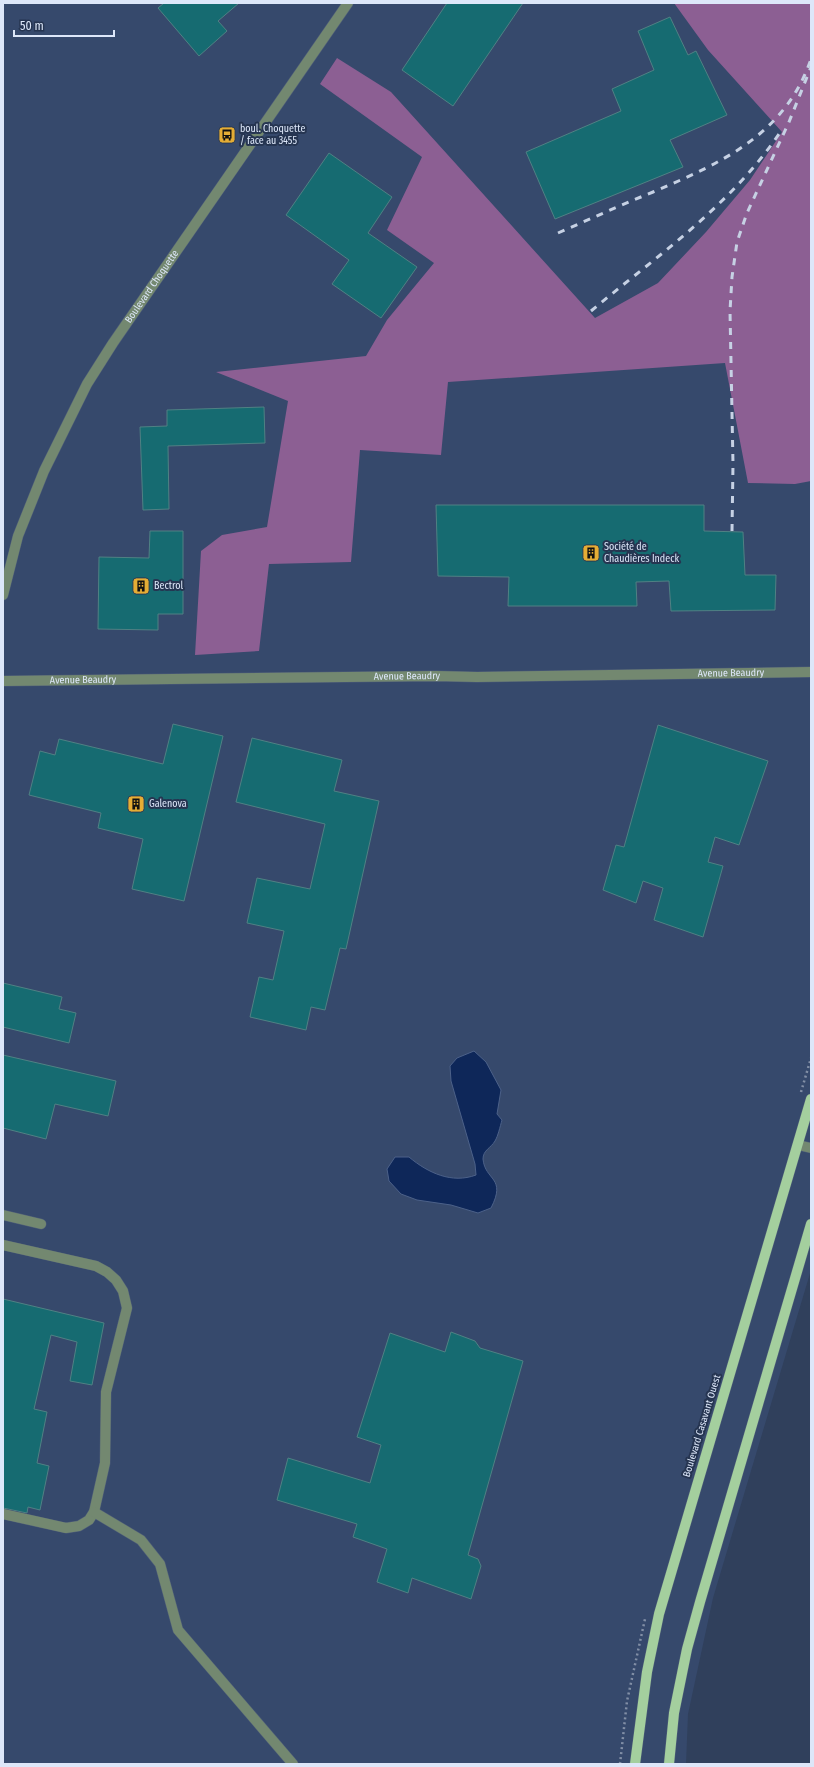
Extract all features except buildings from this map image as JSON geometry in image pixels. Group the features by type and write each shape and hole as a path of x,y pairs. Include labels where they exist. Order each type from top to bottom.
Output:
{"main road":[{"name":"Boulevard Casavant Ouest","path":"634,1764 647,1672 659,1614 811,1099"},
{"path":"669,1764 674,1713 700,1602 811,1224"}],"street":[{"name":"Boulevard Choquette","path":"3,595 18,536 44,470 87,384 112,343 348,3"},
{"name":"Avenue Beaudry","path":"3,681 436,676 477,677 811,672"},
{"path":"798,1145 811,1148"},
{"path":"3,1215 41,1224"},
{"path":"3,1244 96,1266 107,1272 116,1280 123,1292 127,1308 106,1392 106,1464 94,1512 89,1520 79,1526 66,1528 3,1514"},
{"path":"94,1512 141,1540 160,1564 178,1630 293,1764"}],"shaded area":[{"path":"3,3 811,3 811,1270 713,1598 688,1714 686,1764 3,1764"},
{"path":"674,3 811,3 811,481 795,484 748,483 725,363 448,382 441,455 360,450 351,562 269,564 259,651 195,655 201,551 222,535 267,527 288,401 216,372 366,356 387,320 434,263 387,230 422,157 320,84 337,58 391,92 595,318 658,283 706,232 750,180 782,132 708,50"},
{"path":"474,1051 486,1062 501,1090 497,1114 502,1120 496,1139 483,1156 487,1172 494,1180 496,1185 497,1190 495,1198 491,1208 478,1213 451,1205 417,1200 401,1194 389,1181 387,1169 395,1157 409,1157 424,1168 441,1175 458,1178 476,1175 475,1164 451,1081 450,1066 457,1058"}],"railway":[{"path":"558,233 703,170 748,143 768,127 785,108 800,85 811,59"},
{"path":"732,531 733,464 730,311 732,277 737,242 747,213 789,122 811,67"},
{"path":"591,311 667,250 715,207 760,160 779,134"}],"place":[{"name":"boul. Choquette / face au 3455","path":"227,135"},
{"name":"Société de Chaudières Indeck","path":"591,553"},
{"name":"Bectrol","path":"141,586"},
{"name":"Galenova","path":"136,804"}]}
